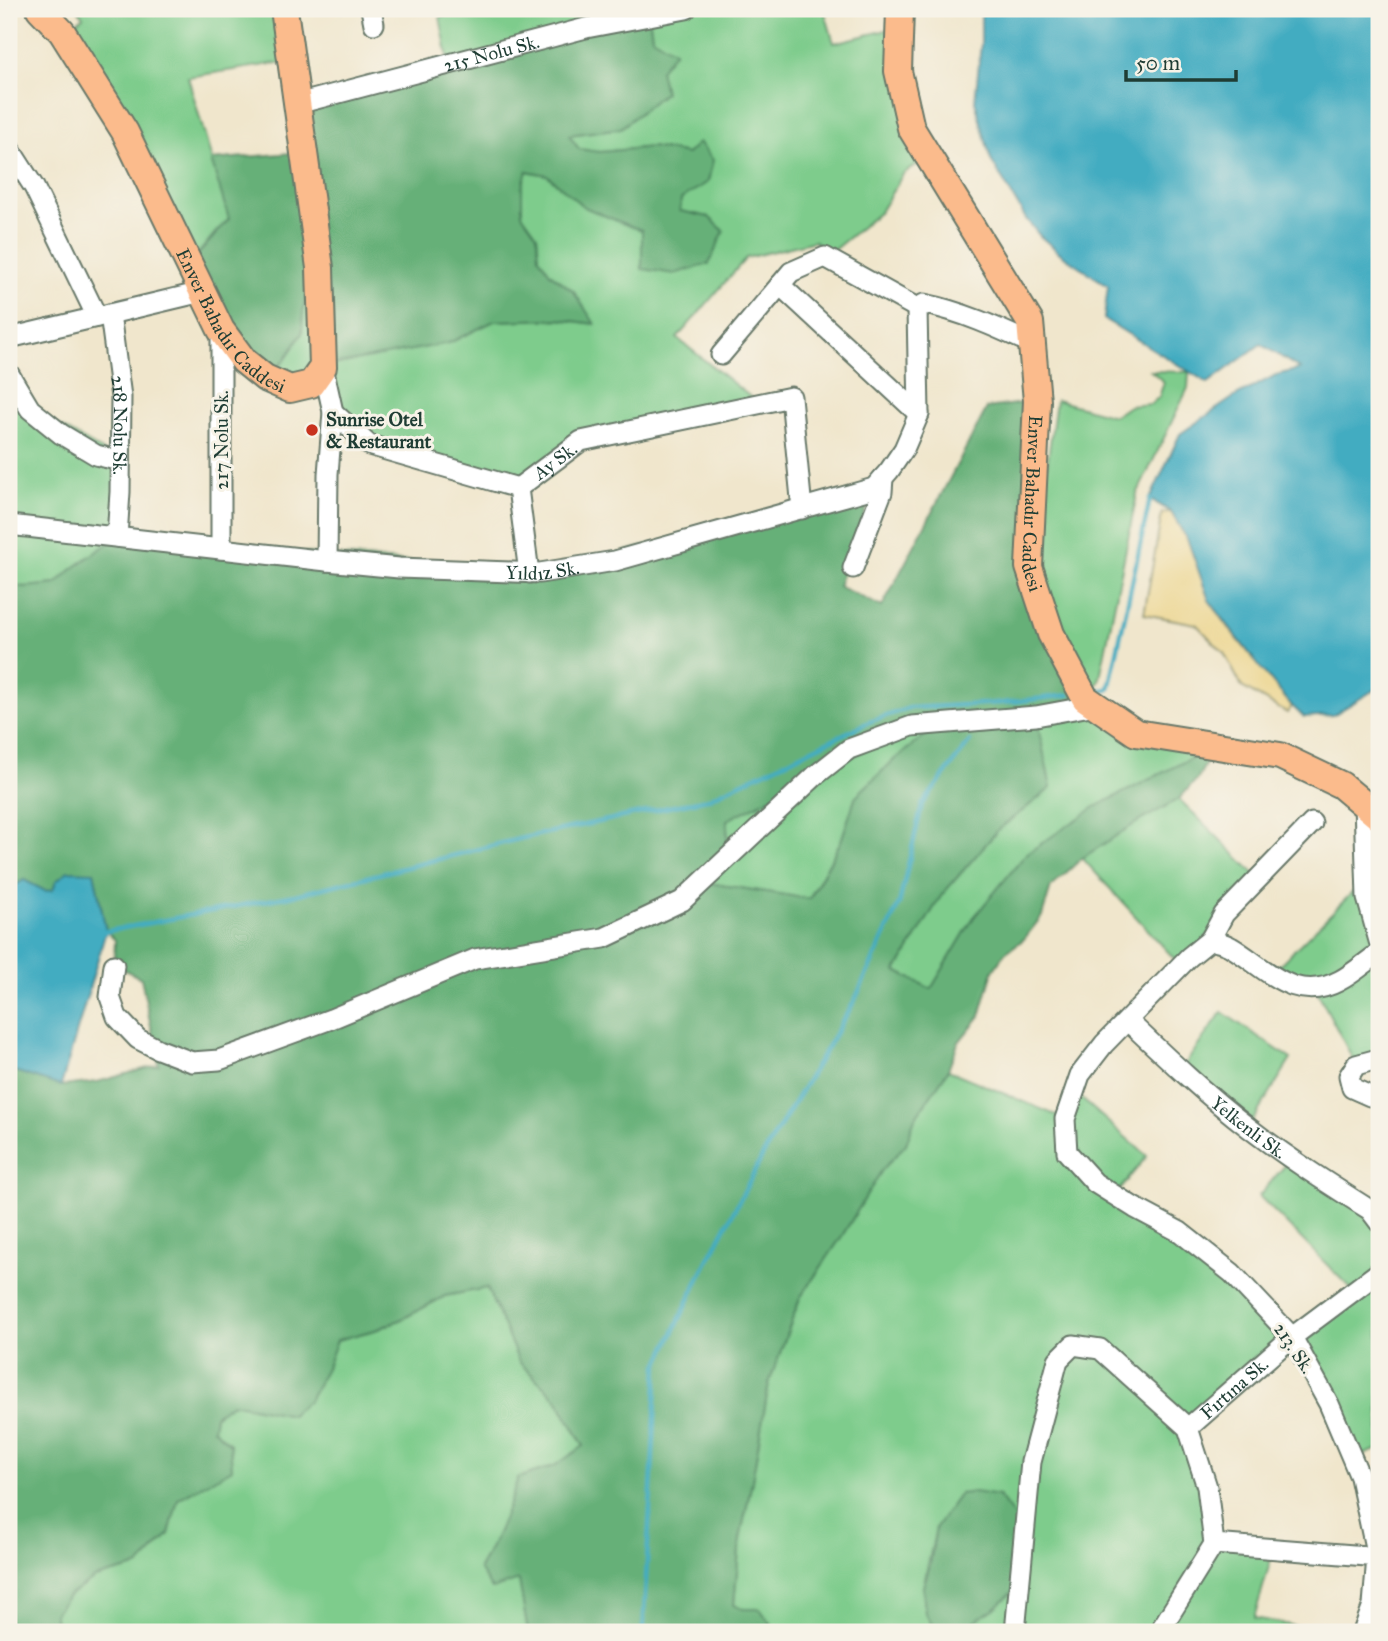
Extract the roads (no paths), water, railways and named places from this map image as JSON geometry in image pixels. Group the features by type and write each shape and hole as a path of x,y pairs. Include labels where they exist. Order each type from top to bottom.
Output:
{"main road":[{"name":"Enver Bahadır Caddesi","path":"40,9 62,32 125,132 221,330 244,361 265,378 290,389 311,384 323,367 320,268 284,9"},
{"name":"Enver Bahadır Caddesi","path":"900,9 898,71 911,128 1030,322 1037,401 1029,567 1051,634 1092,703 1136,733 1280,756 1340,785 1372,810"}],"street":[{"name":"215 Nolu Sk.","path":"297,104 583,18 686,9"},
{"name":"218 Nolu Sk.","path":"9,148 34,187 104,315 121,397 117,537"},
{"path":"721,355 791,272 825,257 917,308 924,304 941,307 1032,344"},
{"path":"780,285 919,414"},
{"path":"9,338 202,292"},
{"name":"Yıldız Sk.","path":"9,525 399,568 540,573 615,561 874,488 904,449 919,414 917,308"},
{"name":"217 Nolu Sk.","path":"221,330 221,549"},
{"path":"323,367 333,412 328,474 327,561"},
{"path":"9,374 30,409 61,435 96,455 120,461"},
{"name":"Ay Sk.","path":"333,412 369,445 518,488 581,441 792,397 802,509"},
{"path":"853,568 883,492 883,478"},
{"path":"518,488 529,573"},
{"path":"114,965 110,997 117,1017 138,1039 192,1062 219,1060 331,1019 475,959 604,938 681,901 816,775 849,749 912,726 1036,716 1092,703"},
{"path":"1372,810 1367,898 1379,941"},
{"path":"1128,1021 1189,957 1210,940 1224,914 1312,823"},
{"path":"1210,940 1229,945 1269,975 1294,987 1315,989 1338,982 1379,953"},
{"name":"213. Sk.","path":"1128,1021 1104,1044 1080,1075 1065,1119 1067,1152 1095,1183 1180,1232 1232,1273 1292,1337 1329,1404 1360,1476 1378,1557 1373,1605 1363,1632"},
{"name":"Yelkenli Sk.","path":"1128,1021 1248,1128 1370,1210 1379,1222"},
{"path":"1370,1096 1352,1088 1349,1076 1356,1065 1379,1060"},
{"name":"Fırtına Sk.","path":"1188,1428 1292,1337 1379,1272"},
{"path":"1015,1632 1031,1462 1058,1360 1073,1345 1100,1349 1188,1428 1207,1487 1214,1544 1159,1632"},
{"path":"1214,1544 1378,1557"}],"water":[{"path":"981,9 1379,9 1379,687 1333,715 1304,717 1292,706 1209,600 1188,541 1171,512 1150,499 1180,434 1234,397 1276,375 1300,369 1261,344 1208,383 1104,319 1108,286 1040,236 1026,219 991,160 975,101 981,44"},
{"path":"68,871 94,872 106,931 61,1086 14,1071 9,1066 9,885 14,886 24,880 45,891 53,890 56,881"}],"waterway":[{"path":"1096,691 1109,689 1150,499"},
{"path":"103,932 295,895 523,838 707,799 869,722 909,708 1003,703 1069,695"},
{"path":"643,1632 658,1365 700,1276 763,1155 854,1002 899,904 922,805 970,741"}],"place":[{"name":"Sunrise Otel & Restaurant","path":"312,430"}]}
